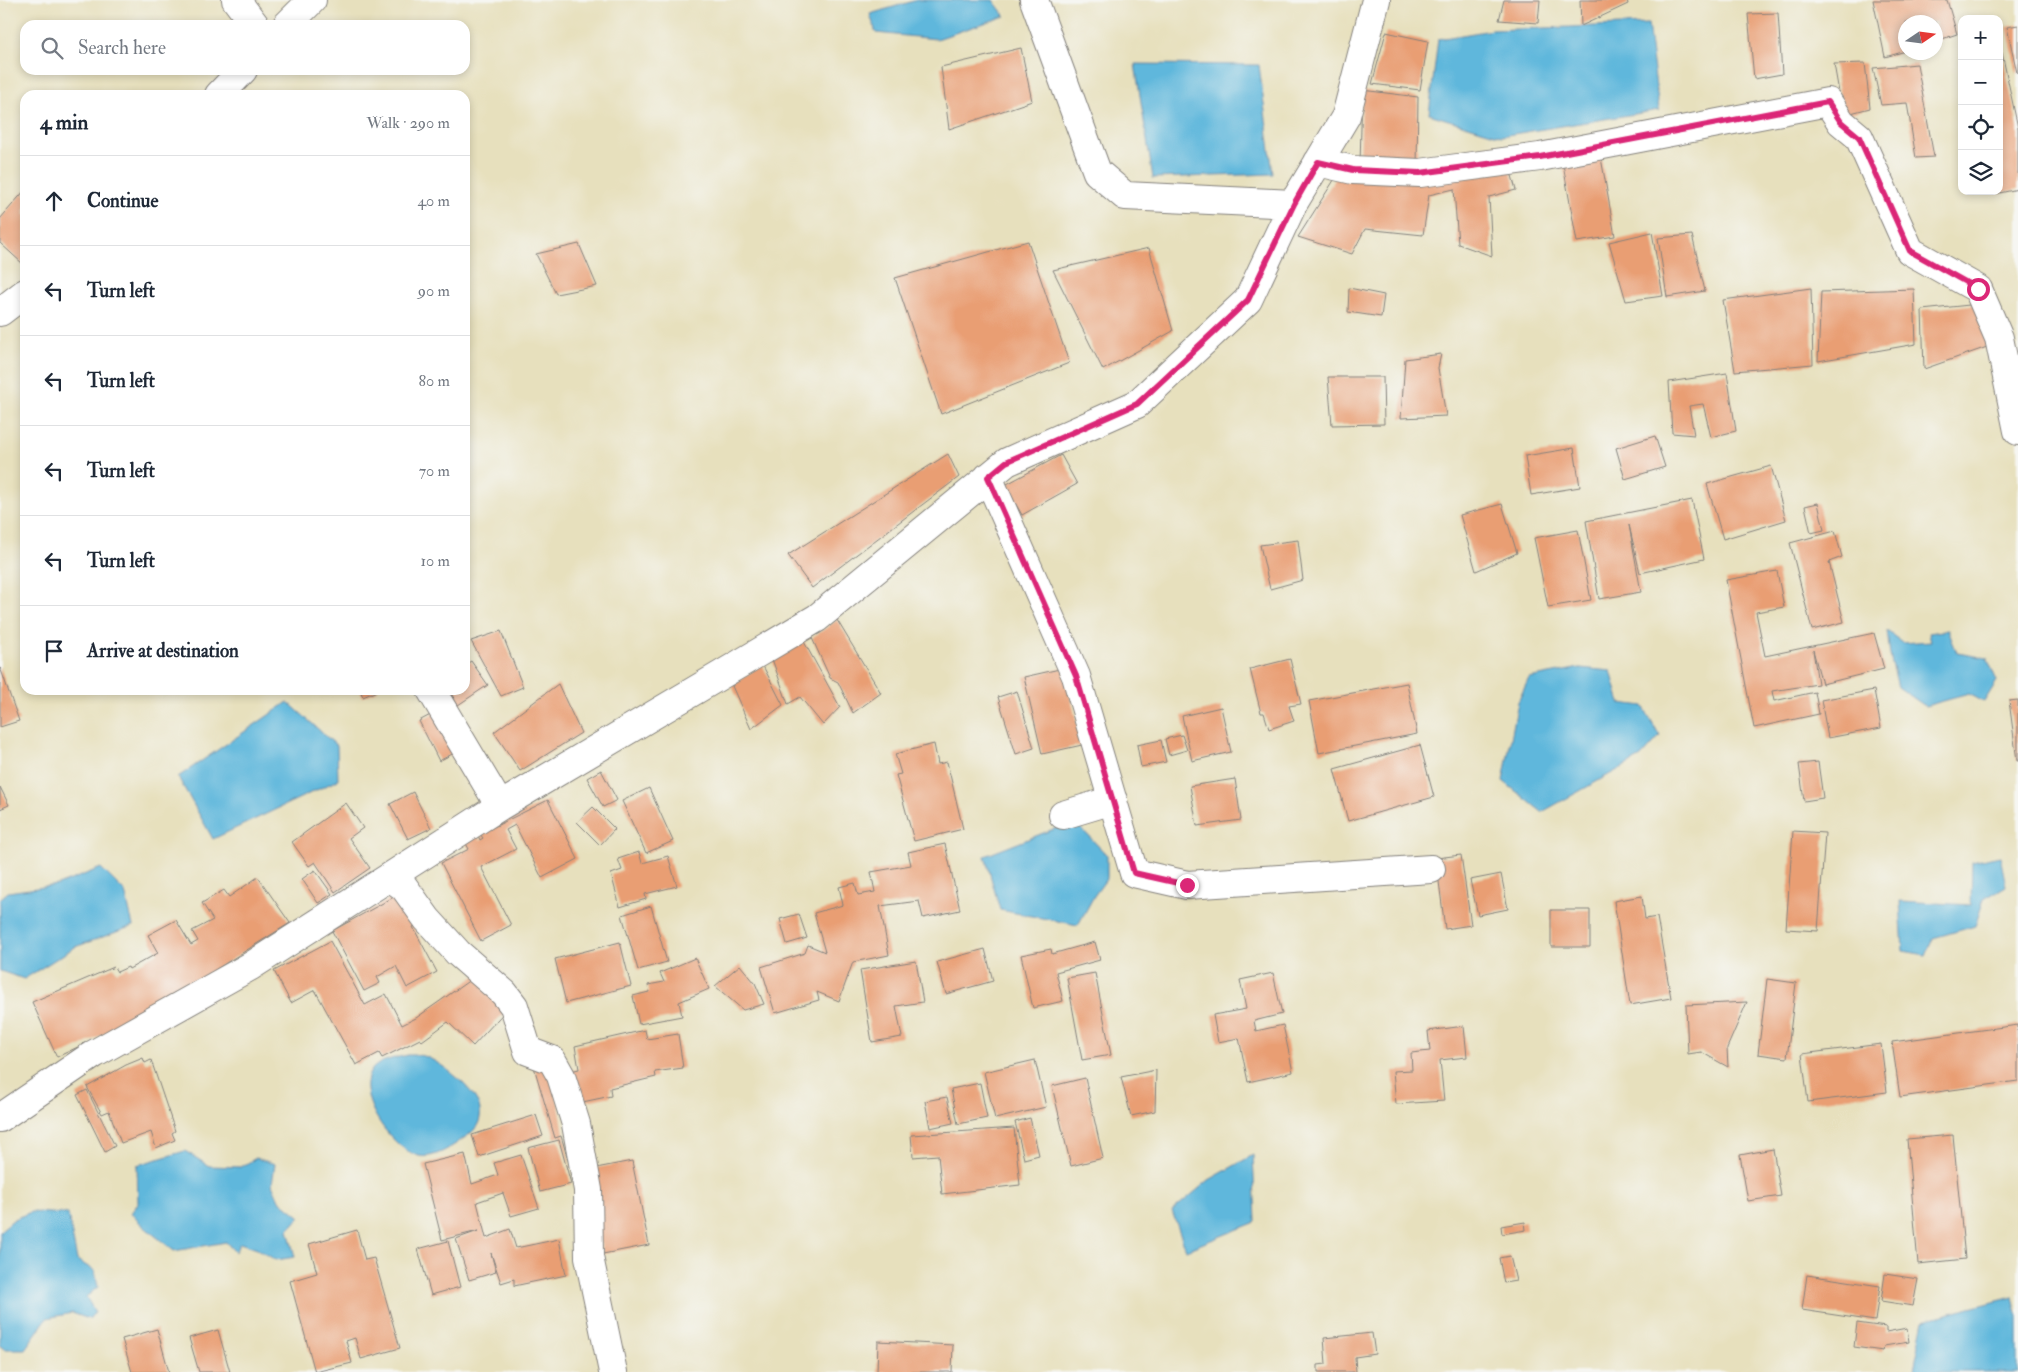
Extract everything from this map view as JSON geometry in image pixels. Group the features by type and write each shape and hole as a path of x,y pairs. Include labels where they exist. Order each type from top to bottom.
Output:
{"street":[{"path":"236,0 251,20"},
{"path":"292,20 312,0"},
{"path":"1034,0 1097,172 1125,196 1294,204"},
{"path":"0,1118 94,1054 251,966 500,806 816,618 1006,462 1137,404 1248,300 1294,204 1346,116 1376,0"},
{"path":"224,90 238,75"},
{"path":"1318,162 1353,170 1420,173 1540,157 1828,102 1841,122 1859,137 1910,251 1978,289 1999,338 2018,431"},
{"path":"0,312 20,297"},
{"path":"988,477 1076,676 1134,873 1187,885 1432,869"},
{"path":"434,695 500,806"},
{"path":"1063,815 1113,800"},
{"path":"390,877 404,887 427,919 458,953 504,993 514,1006 528,1051 552,1060 561,1076 576,1124 588,1190 589,1258 613,1372"}],"water":[{"path":"917,0 993,0 1005,16 937,39 876,33 870,14"},
{"path":"1648,24 1659,110 1501,136 1429,114 1438,39 1492,30"},
{"path":"1135,64 1259,65 1273,174 1153,178"},
{"path":"1948,630 1957,653 1987,658 1997,681 1984,702 1969,694 1925,706 1898,687 1890,655 1887,631 1903,643 1931,641 1929,633"},
{"path":"1580,668 1611,671 1620,703 1643,706 1660,736 1641,757 1542,812 1503,781 1518,702 1529,678"},
{"path":"288,702 337,746 338,780 213,839 178,777"},
{"path":"1074,821 1107,855 1107,878 1094,896 1078,925 1000,910 985,856"},
{"path":"2000,856 2006,886 1984,899 1975,926 1933,938 1926,955 1903,951 1900,901 1971,905 1972,862"},
{"path":"101,868 125,892 133,926 75,947 24,979 0,971 0,899 8,892 58,885"},
{"path":"408,1055 424,1056 440,1064 458,1078 473,1094 480,1110 480,1119 471,1133 448,1148 431,1156 419,1156 398,1144 379,1121 372,1108 368,1094 367,1082 374,1067 388,1060"},
{"path":"185,1151 209,1166 241,1167 256,1158 275,1164 272,1184 279,1200 300,1217 288,1230 295,1257 276,1260 257,1249 240,1243 235,1252 226,1242 174,1251 141,1223 131,1213 138,1203 137,1165"},
{"path":"1253,1155 1256,1222 1186,1250 1172,1211 1209,1180"},
{"path":"31,1212 68,1214 77,1260 95,1271 98,1287 86,1297 95,1312 89,1319 72,1313 47,1318 25,1349 5,1349 0,1345 0,1231 14,1219"},
{"path":"2013,1297 2018,1317 2018,1372 1918,1372 1914,1369 1924,1320"}],"building":[{"path":"1504,0 1540,0 1538,23 1499,20"},
{"path":"1580,0 1627,0 1628,4 1581,26"},
{"path":"1873,0 1947,0 1957,34 1943,39 1943,15 1898,15 1898,53 1885,57"},
{"path":"1778,13 1782,74 1754,79 1748,14"},
{"path":"2018,25 2018,73 2017,73 2007,27"},
{"path":"1386,32 1428,41 1420,90 1372,84"},
{"path":"1021,48 1032,101 949,129 941,67"},
{"path":"2003,58 2018,128 2018,189 2003,192"},
{"path":"1865,63 1870,108 1843,115 1834,64"},
{"path":"1917,64 1934,157 1916,158 1907,103 1881,105 1873,68"},
{"path":"1362,90 1418,97 1417,167 1360,165"},
{"path":"1600,152 1615,236 1577,242 1562,159"},
{"path":"1509,165 1516,190 1489,197 1492,256 1458,244 1454,189 1429,195 1423,235 1365,229 1352,254 1298,237 1336,177"},
{"path":"20,196 20,261 0,243 0,219"},
{"path":"1652,232 1663,296 1626,301 1609,242"},
{"path":"1692,235 1705,291 1667,297 1658,238"},
{"path":"1028,241 1069,363 941,414 895,278"},
{"path":"579,244 597,286 556,294 536,254"},
{"path":"1149,248 1173,331 1103,370 1053,270"},
{"path":"1349,288 1384,295 1381,317 1348,312"},
{"path":"1811,288 1813,364 1735,371 1723,300"},
{"path":"1914,289 1916,344 1818,361 1821,292"},
{"path":"1979,304 1990,346 1924,369 1922,310"},
{"path":"1441,354 1438,368 1446,416 1401,418 1405,359"},
{"path":"1727,373 1736,431 1711,437 1703,404 1689,406 1694,435 1672,433 1669,382"},
{"path":"1328,377 1383,377 1384,424 1332,425"},
{"path":"1655,436 1665,467 1625,479 1616,448"},
{"path":"1574,448 1580,487 1531,495 1525,456"},
{"path":"948,454 959,477 812,588 788,555"},
{"path":"1061,455 1077,484 1022,515 1005,485"},
{"path":"1771,466 1786,520 1723,539 1707,484"},
{"path":"1692,500 1704,559 1640,573 1629,525 1641,592 1599,599 1586,521"},
{"path":"1818,503 1824,530 1811,533 1805,506"},
{"path":"1502,504 1517,553 1476,571 1460,515"},
{"path":"1578,530 1591,600 1548,607 1534,538"},
{"path":"1835,531 1842,557 1829,562 1844,622 1812,630 1790,543"},
{"path":"1298,540 1303,580 1270,589 1260,545"},
{"path":"1777,571 1784,607 1756,612 1765,656 1874,633 1884,669 1822,684 1813,650 1818,684 1772,691 1774,701 1815,692 1819,714 1754,728 1726,580"},
{"path":"837,620 881,693 853,713 838,682 830,678 812,638"},
{"path":"501,631 523,687 501,696 471,641"},
{"path":"803,640 840,707 823,725 800,697 788,704 772,659"},
{"path":"1290,659 1301,704 1289,706 1294,721 1269,729 1264,713 1261,713 1250,669"},
{"path":"470,662 488,685 458,705 452,695 470,695"},
{"path":"762,664 783,705 751,729 732,686"},
{"path":"0,667 19,721 0,727"},
{"path":"1064,668 1082,745 1042,754 1024,677"},
{"path":"1407,683 1417,734 1319,753 1309,701"},
{"path":"558,684 581,733 520,771 494,732"},
{"path":"1874,690 1881,728 1828,738 1821,700"},
{"path":"1017,691 1034,748 1016,754 998,697"},
{"path":"2018,700 2018,761 2017,761 2009,701"},
{"path":"1221,707 1231,752 1192,761 1182,716"},
{"path":"438,711 458,751 439,761 419,721"},
{"path":"1182,735 1187,750 1169,755 1165,739"},
{"path":"1161,740 1166,762 1141,767 1137,745"},
{"path":"934,744 938,764 947,762 963,829 914,841 896,775 901,774 895,754"},
{"path":"1420,745 1434,797 1348,821 1334,769"},
{"path":"1818,762 1823,798 1804,801 1799,764"},
{"path":"601,770 617,800 603,807 587,778"},
{"path":"1235,779 1241,820 1197,826 1190,786"},
{"path":"0,787 9,805 0,809"},
{"path":"649,788 673,841 646,853 622,801"},
{"path":"413,792 431,828 408,839 390,804"},
{"path":"548,800 578,859 542,878 515,825 506,830 516,849 481,867 511,925 481,941 441,863 469,849 464,840 477,833 480,840 483,838 480,834"},
{"path":"346,803 363,828 349,838 370,868 335,892 315,862 309,866 292,842"},
{"path":"593,807 615,829 600,845 577,822"},
{"path":"1793,831 1825,833 1818,931 1786,929"},
{"path":"945,844 960,910 923,918 919,901 880,906 889,955 853,962 839,1001 817,992 819,1000 775,1013 761,967 805,953 808,945 825,952 814,913 843,905 839,887 855,883 858,895 875,892 871,872 911,865 908,852"},
{"path":"639,852 642,863 668,856 677,886 645,894 646,899 620,907 611,874 622,870 618,859"},
{"path":"1461,855 1471,925 1445,929 1436,858"},
{"path":"315,870 332,894 318,903 302,879"},
{"path":"1501,874 1508,909 1478,915 1470,880"},
{"path":"258,877 290,923 138,1018 57,1057 32,1002 114,967 117,972 128,967 129,969 158,953 148,935 176,920 191,945 198,941 192,931 213,920 202,903 224,890 229,897"},
{"path":"403,892 420,923 413,927 437,972 407,988 396,966 377,977 380,983 364,991 332,931"},
{"path":"1642,896 1645,919 1657,917 1671,998 1630,1005 1614,901"},
{"path":"651,906 667,962 638,970 622,915"},
{"path":"1551,910 1590,910 1590,947 1551,947"},
{"path":"799,914 807,938 787,944 780,919"},
{"path":"330,941 365,1005 386,994 402,1025 416,1018 477,975 510,1006 473,1046 448,1022 422,1041 420,1039 382,1058 379,1053 356,1065 315,990 291,1003 274,971"},
{"path":"620,942 631,986 566,1003 555,959"},
{"path":"1095,942 1100,960 1056,972 1063,1001 1033,1008 1021,955 1051,949 1052,954"},
{"path":"985,949 993,981 946,994 937,962"},
{"path":"695,958 709,989 679,1002 682,1016 639,1024 633,996 649,992 648,985 664,982 660,973"},
{"path":"916,961 923,1002 896,1006 902,1037 872,1042 860,970"},
{"path":"740,965 755,983 764,1004 743,1010 715,986"},
{"path":"1095,973 1111,1055 1082,1060 1067,978"},
{"path":"1273,973 1282,1014 1254,1021 1256,1031 1283,1025 1293,1072 1248,1082 1239,1038 1218,1042 1213,1015 1246,1009 1240,980"},
{"path":"1767,979 1796,983 1787,1058 1758,1054"},
{"path":"1747,1002 1727,1048 1728,1067 1701,1052 1688,1054 1686,1005"},
{"path":"2018,1025 2018,1081 1900,1097 1892,1042"},
{"path":"1464,1026 1467,1057 1440,1060 1444,1101 1396,1104 1393,1071 1412,1070 1411,1053 1430,1051 1428,1031"},
{"path":"645,1030 647,1039 678,1034 683,1068 655,1072 656,1077 610,1088 611,1096 573,1104 566,1072 579,1069 575,1046"},
{"path":"1881,1044 1887,1092 1808,1102 1802,1054"},
{"path":"143,1058 145,1063 151,1060 175,1131 172,1133 175,1140 156,1148 151,1132 121,1143 109,1111 102,1114 87,1087 126,1065"},
{"path":"1035,1060 1046,1107 995,1119 984,1072"},
{"path":"551,1063 571,1170 561,1136 555,1138 534,1067"},
{"path":"1156,1070 1155,1111 1131,1116 1121,1077"},
{"path":"1085,1078 1103,1158 1071,1166 1052,1086"},
{"path":"980,1083 987,1118 958,1124 951,1089"},
{"path":"87,1090 115,1146 105,1152 77,1095"},
{"path":"947,1097 953,1123 930,1128 925,1101"},
{"path":"536,1115 543,1136 479,1157 472,1135"},
{"path":"1030,1118 1039,1155 1024,1159 1015,1122"},
{"path":"1014,1128 1020,1185 942,1194 938,1155 913,1157 911,1135"},
{"path":"1953,1135 1965,1259 1918,1264 1907,1139"},
{"path":"559,1140 571,1184 540,1192 528,1148"},
{"path":"1773,1149 1781,1196 1748,1201 1740,1155"},
{"path":"465,1154 472,1184 498,1175 494,1163 521,1155 539,1208 511,1216 503,1193 477,1202 486,1238 510,1229 516,1248 559,1239 566,1275 514,1286 514,1279 501,1283 491,1253 496,1272 469,1280 456,1239 478,1231 442,1240 423,1164"},
{"path":"632,1161 649,1245 603,1254 586,1170"},
{"path":"1525,1222 1526,1230 1502,1234 1501,1226"},
{"path":"357,1230 365,1260 374,1258 400,1348 361,1359 355,1338 346,1341 352,1363 315,1372 290,1281 317,1273 309,1244"},
{"path":"448,1241 460,1287 431,1295 418,1249"},
{"path":"1510,1256 1516,1281 1504,1283 1499,1258"},
{"path":"1885,1274 1918,1279 1913,1306 1881,1301"},
{"path":"1807,1275 1880,1286 1875,1321 1802,1310"},
{"path":"1857,1323 1886,1327 1886,1332 1907,1328 1909,1342 1884,1346 1883,1351 1854,1347"},
{"path":"157,1329 169,1372 132,1372 122,1339"},
{"path":"218,1330 230,1372 199,1372 189,1338"},
{"path":"1372,1333 1375,1354 1355,1357 1356,1372 1318,1372 1318,1365 1326,1364 1324,1338"},
{"path":"878,1341 953,1345 952,1372 877,1372"}],"route":[{"path":"1187,885 1134,873 1076,676 988,477 1006,462 1137,404 1248,300 1294,204 1318,162 1353,170 1420,173 1540,157 1828,102 1841,122 1859,137 1910,251 1978,289"}]}
